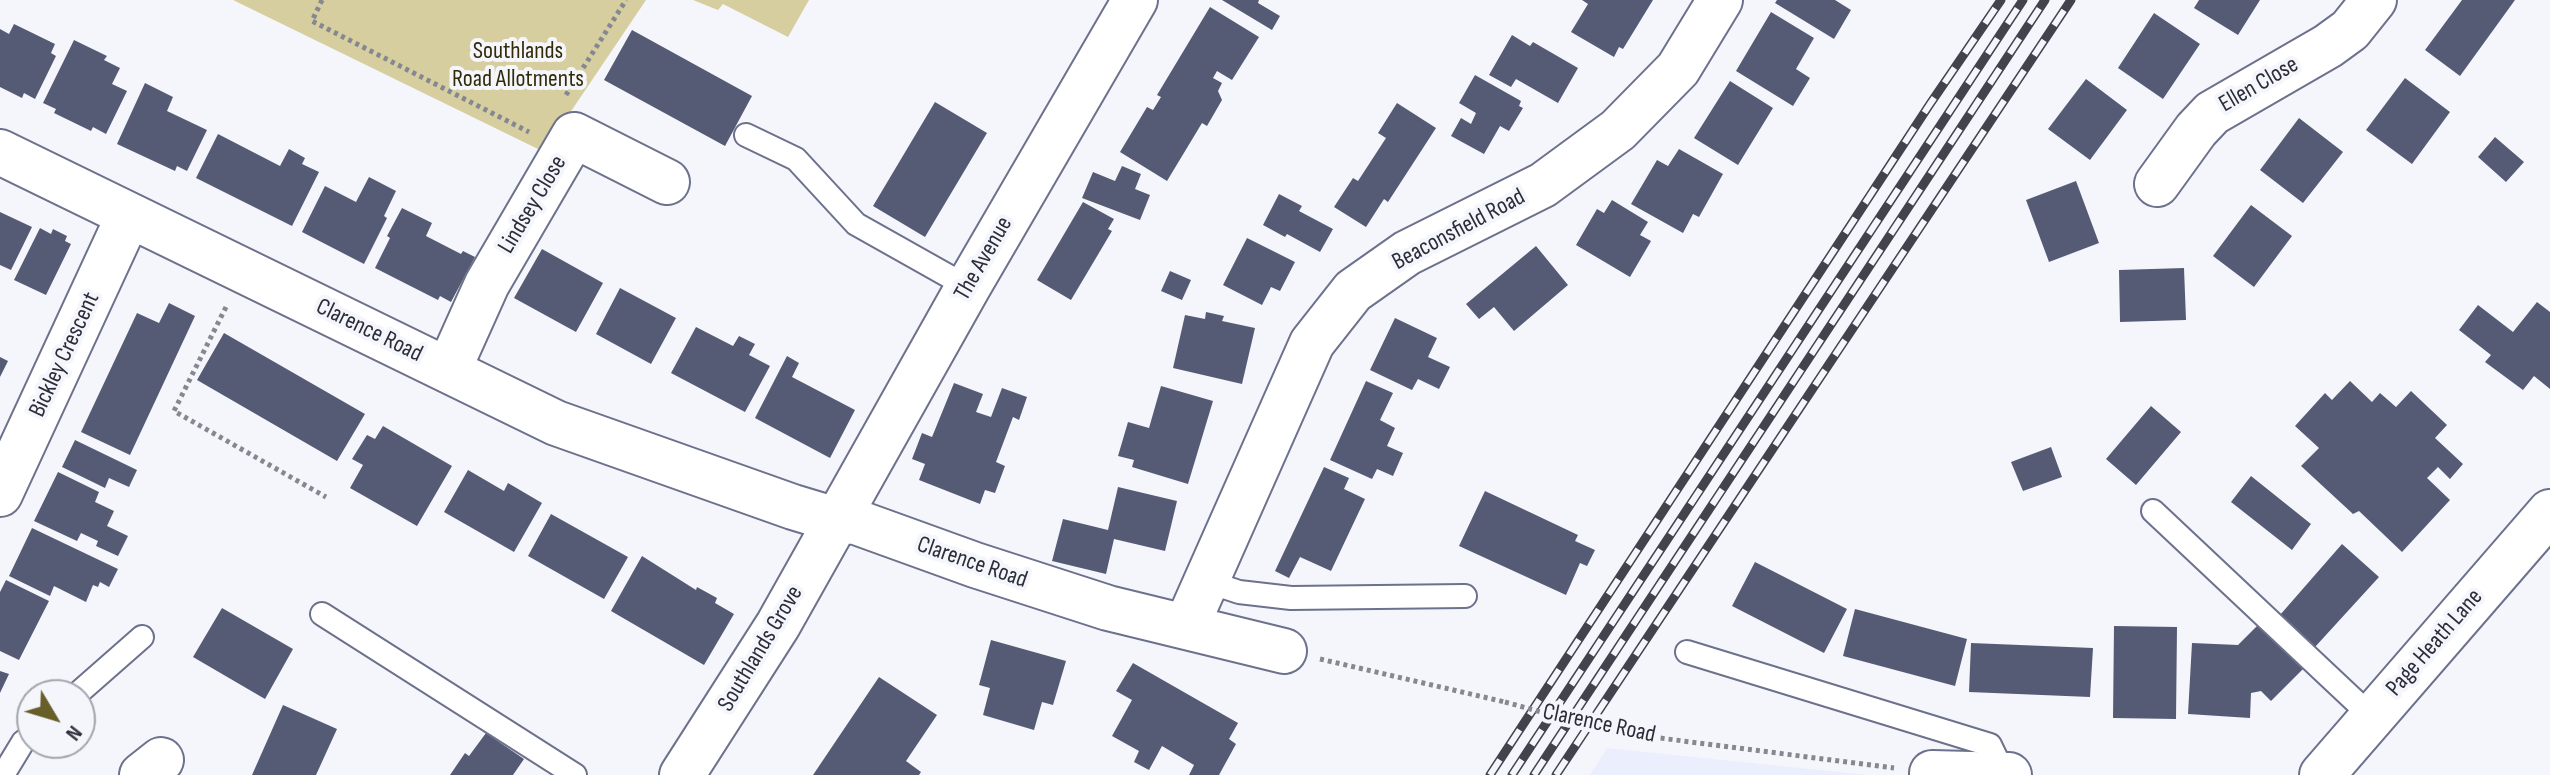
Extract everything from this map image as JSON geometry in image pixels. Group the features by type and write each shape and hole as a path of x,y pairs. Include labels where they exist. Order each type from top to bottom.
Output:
{"street":[{"name":"The Avenue","path":"836,520 1135,0"},
{"name":"Beaconsfield Road","path":"1186,627 1312,343 1353,291 1407,253 1543,185 1618,130 1678,69 1720,0"},
{"name":"Ellen Close","path":"2157,184 2212,113 2328,46 2350,30 2374,0"},
{"name":"Lindsey Close","path":"445,368 456,353 487,284 574,135 667,182"},
{"name":"Clarence Road","path":"0,152 556,423 793,507 836,520 856,522 1108,608 1284,651"},
{"name":"Bickley Crescent","path":"0,494 129,215"},
{"name":"Page Heath Lane","path":"2322,775 2550,512"},
{"name":"Southlands Grove","path":"682,775 778,625 836,520"},
{"path":"1932,773 2007,775"}],"lane":[{"path":"746,135 796,159 856,224 968,287"},
{"path":"2153,511 2371,716"},
{"path":"1206,581 1239,592 1291,598 1465,596"},
{"path":"322,614 575,775"},
{"path":"94,679 142,637"},
{"path":"1687,652 1990,745 2007,775"},
{"path":"3,775 16,754"}],"path":[{"path":"322,0 312,21 539,137 562,157"},
{"path":"563,99 626,0"},
{"path":"245,270 174,411 326,497"},
{"name":"Clarence Road","path":"1284,651 1505,702 1613,732 1932,773"}],"shaded area":[{"path":"1607,748 1868,775 1590,775"}],"green space":[{"name":"Southlands Road Allotments","path":"233,0 646,0 555,135 538,149"},
{"path":"693,0 809,0 788,37 723,4 718,10"}],"building":[{"path":"1222,0 1259,0 1258,3 1280,16 1272,30"},
{"path":"1582,0 1653,0 1623,49 1619,47 1614,57 1571,32 1588,4"},
{"path":"1777,0 1835,0 1851,10 1834,39 1775,3"},
{"path":"2199,0 2260,0 2238,35 2194,8"},
{"path":"2462,0 2515,0 2460,76 2425,50"},
{"path":"1210,7 1259,37 1232,80 1217,71 1213,78 1222,83 1218,91 1222,100 1207,126 1202,123 1167,181 1120,152 1147,107 1153,110 1161,97 1157,95"},
{"path":"1771,12 1814,38 1796,69 1810,78 1793,106 1736,71"},
{"path":"2154,13 2200,44 2163,99 2118,68"},
{"path":"14,24 55,44 51,53 56,56 35,99 24,93 22,98 0,87 0,29 9,34"},
{"path":"632,30 752,96 725,146 604,80"},
{"path":"1512,35 1530,46 1533,42 1578,68 1558,103 1516,79 1511,87 1489,75"},
{"path":"74,40 107,56 104,60 120,68 112,84 127,91 106,134 93,127 91,131 54,113 56,109 43,103"},
{"path":"1475,75 1521,101 1519,106 1523,108 1509,131 1500,126 1484,154 1451,136 1461,118 1471,124 1476,113 1459,103"},
{"path":"2405,78 2450,112 2412,164 2366,130"},
{"path":"2086,79 2127,110 2090,160 2048,129"},
{"path":"1730,81 1773,108 1738,165 1694,138"},
{"path":"145,83 173,97 167,111 207,130 187,171 177,166 175,171 117,144"},
{"path":"935,102 987,133 925,237 873,206"},
{"path":"1397,103 1436,128 1388,202 1384,199 1366,227 1334,207 1353,178 1358,181 1386,138 1378,133"},
{"path":"2299,118 2343,152 2303,203 2260,170"},
{"path":"218,134 280,166 289,149 305,158 302,164 319,172 292,226 196,178"},
{"path":"2495,137 2524,162 2506,182 2478,157"},
{"path":"1679,149 1723,174 1699,217 1693,214 1683,233 1631,204 1657,160 1668,166"},
{"path":"1122,166 1141,174 1135,189 1150,195 1140,220 1082,198 1093,172 1115,181"},
{"path":"369,177 396,191 384,216 387,218 364,264 302,232 325,186 356,202"},
{"path":"2076,181 2099,243 2049,262 2026,200"},
{"path":"1279,194 1302,206 1299,211 1333,229 1320,252 1263,225"},
{"path":"1612,200 1648,222 1640,235 1651,241 1630,277 1576,245 1597,209 1604,213"},
{"path":"1083,202 1114,219 1108,229 1112,231 1071,300 1037,280"},
{"path":"2251,205 2292,236 2254,287 2213,256"},
{"path":"402,208 432,223 426,236 461,254 463,251 475,257 451,302 440,296 438,300 375,268"},
{"path":"0,212 32,227 11,270 0,265"},
{"path":"40,228 51,234 53,229 67,236 65,241 71,244 46,295 14,280"},
{"path":"1247,238 1295,262 1280,291 1271,287 1262,305 1223,285"},
{"path":"1536,246 1568,285 1514,331 1494,307 1479,319 1466,304"},
{"path":"542,249 603,283 576,332 514,298"},
{"path":"2184,268 2186,320 2120,322 2119,270"},
{"path":"1170,271 1191,280 1182,300 1161,291"},
{"path":"620,288 676,318 651,364 596,334"},
{"path":"2537,302 2550,312 2550,389 2534,376 2523,390 2485,362 2491,355 2459,330 2478,305 2513,332"},
{"path":"169,303 195,316 130,455 81,432 137,313 159,323"},
{"path":"1206,312 1224,316 1222,321 1255,328 1242,384 1173,368 1185,315 1205,319"},
{"path":"1395,318 1437,338 1428,357 1450,367 1439,389 1418,379 1412,390 1370,370"},
{"path":"696,327 733,346 739,336 755,344 749,355 770,366 745,412 671,373"},
{"path":"224,333 365,414 337,461 197,380"},
{"path":"787,356 799,363 792,377 855,410 830,458 755,418"},
{"path":"0,357 8,361 0,377"},
{"path":"1366,381 1393,393 1380,420 1395,428 1387,446 1403,453 1393,476 1377,469 1372,479 1330,460"},
{"path":"2350,381 2372,402 2380,393 2396,407 2411,391 2447,425 2435,438 2463,464 2450,479 2438,467 2427,478 2450,500 2402,552 2359,511 2353,514 2301,466 2319,448 2295,426 2325,393 2332,400"},
{"path":"954,383 983,394 976,412 991,417 1002,388 1027,397 1019,420 1013,417 996,462 1005,466 995,493 985,490 980,504 919,480 925,464 912,459 922,433 932,437"},
{"path":"1161,386 1213,401 1188,484 1132,467 1134,460 1118,456 1128,422 1149,428"},
{"path":"2151,406 2181,432 2136,485 2106,459"},
{"path":"383,426 452,466 417,526 350,488 363,465 352,459 367,435 375,439"},
{"path":"75,440 137,470 129,487 109,478 105,488 62,467"},
{"path":"2051,447 2062,477 2023,491 2011,462"},
{"path":"1324,467 1349,478 1344,489 1365,499 1331,571 1300,557 1289,578 1275,571"},
{"path":"468,470 504,491 508,483 542,503 514,552 444,512"},
{"path":"58,472 99,492 95,502 114,511 107,526 128,536 118,556 96,546 98,541 81,533 77,541 34,521"},
{"path":"2251,476 2311,524 2292,550 2231,502"},
{"path":"1118,487 1177,501 1165,551 1114,539 1106,574 1052,561 1063,519 1108,530"},
{"path":"1485,491 1578,535 1575,541 1595,550 1587,566 1580,563 1566,595 1459,546"},
{"path":"551,514 628,557 604,599 528,556"},
{"path":"32,528 118,569 109,587 100,582 98,587 93,585 86,602 54,586 50,596 9,576"},
{"path":"2342,544 2379,577 2315,647 2280,615"},
{"path":"642,556 696,590 697,587 717,598 715,603 734,614 704,665 611,611"},
{"path":"1755,562 1847,609 1824,653 1732,606"},
{"path":"6,580 49,601 19,660 0,651 0,592"},
{"path":"222,608 293,649 265,699 193,657"},
{"path":"1855,609 1967,639 1955,686 1843,656"},
{"path":"2262,621 2307,665 2271,701 2261,691 2251,693 2250,718 2188,714 2192,643 2238,645"},
{"path":"2114,626 2177,627 2176,719 2113,718"},
{"path":"991,640 1066,661 1053,705 1042,702 1034,730 983,715 990,688 979,685"},
{"path":"1971,643 2093,648 2090,697 1969,692"},
{"path":"1133,663 1238,723 1229,739 1236,744 1219,775 1189,775 1194,765 1162,746 1149,770 1134,762 1139,751 1112,736 1132,700 1116,691"},
{"path":"0,671 9,674 0,693"},
{"path":"879,677 937,715 906,761 921,772 919,775 813,775"},
{"path":"283,705 337,729 316,775 252,775"},
{"path":"486,733 524,759 513,775 450,775 465,753 469,756"}],"railway":[{"path":"1490,775 2001,0"},
{"path":"1512,775 2023,0"},
{"path":"1534,775 2045,0"},
{"path":"1556,775 2071,0"}]}
